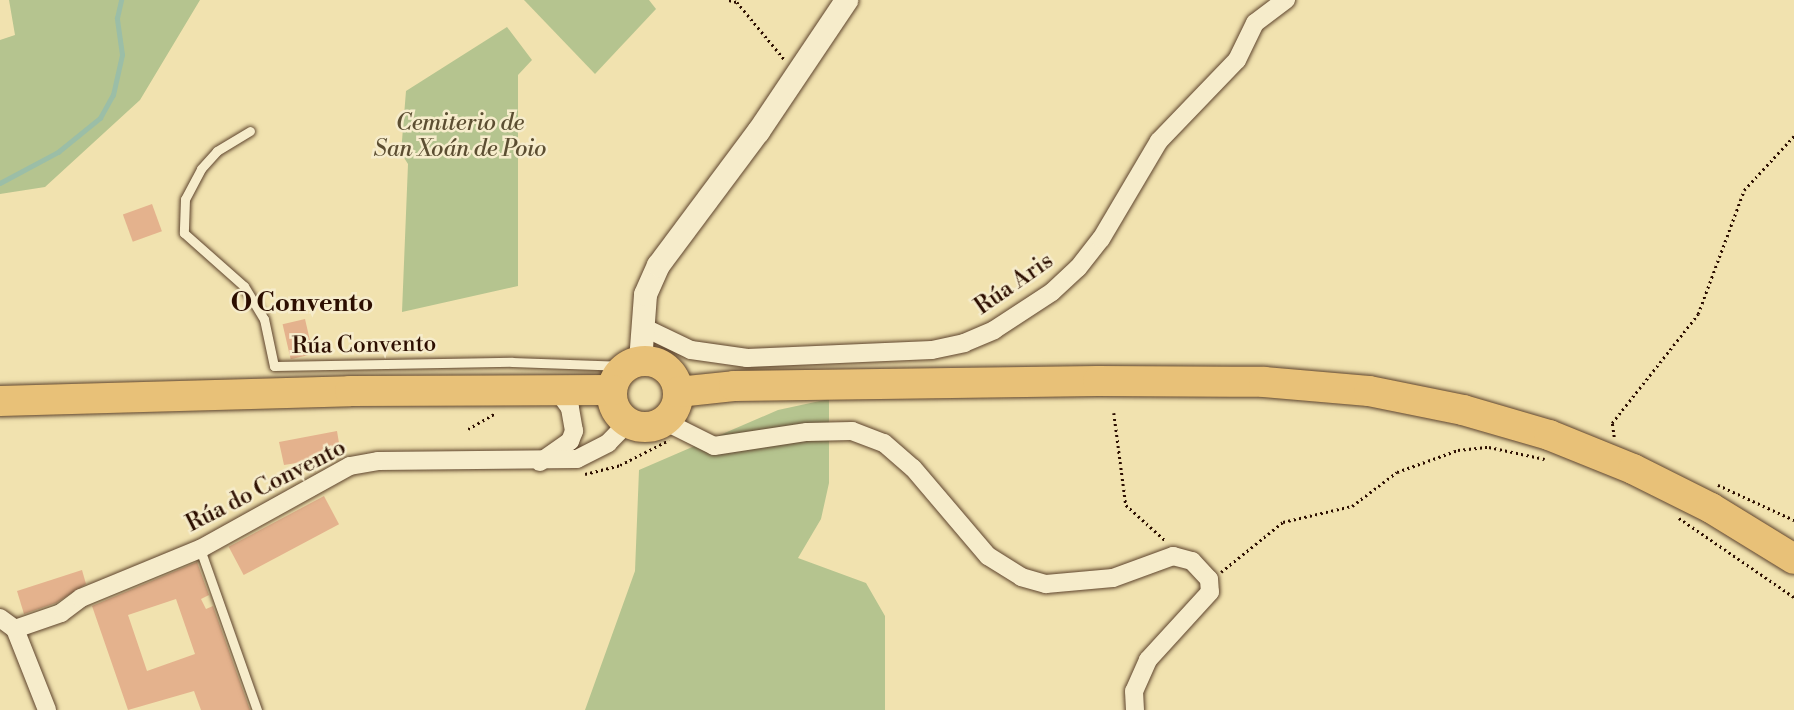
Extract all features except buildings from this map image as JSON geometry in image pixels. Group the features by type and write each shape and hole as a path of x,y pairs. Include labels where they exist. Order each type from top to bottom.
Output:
{"highway":[{"path":"0,401 556,389 626,372 662,365 670,372 678,392 672,413 664,421 646,427 628,422 615,409 626,372"},
{"path":"678,392 734,386 1098,381 1264,382 1368,391 1463,410 1561,440 1712,508 1794,559"}],"street":[{"path":"626,372 641,326 645,294 658,265 846,0"},
{"name":"Rúa Aris","path":"641,326 691,350 747,358 932,350 964,343 994,330 1052,292 1078,268 1101,239 1159,141 1237,60 1255,23 1286,0"},
{"path":"539,463 570,441 574,431 570,408 556,389"},
{"path":"664,421 714,446 807,432 852,431 884,443 913,468 988,556 1021,577 1046,584 1113,578 1173,555 1192,561 1209,579 1210,592 1148,660 1134,691 1135,710"},
{"name":"Rúa do Convento","path":"7,623 61,613 81,598 200,549 334,473 363,462 539,463 577,459 595,452 628,422"},
{"path":"7,623 47,710"}],"lane":[{"name":"Rúa Convento","path":"250,131 216,151 201,169 185,199 184,233 244,286 264,319 274,366 512,362 626,372"},
{"path":"200,549 257,710"}],"path":[{"path":"729,0 737,2 796,74"},
{"path":"1610,433 1612,424 1698,314 1744,190 1794,136"},
{"path":"1114,413 1126,505 1161,533 1173,555"},
{"path":"1209,579 1283,522 1352,506 1397,472 1458,450 1489,447 1549,460"},
{"path":"1674,516 1746,560 1794,597"}],"green space":[{"path":"9,0 200,0 140,100 45,187 0,194 0,40 15,35"},
{"path":"524,0 649,0 656,9 595,74"},
{"name":"Cemiterio de San Xoán de Poio","path":"507,27 532,60 518,75 518,286 402,312 408,164 401,153 406,91"},
{"path":"829,399 829,483 821,519 798,558 866,583 885,616 885,710 585,710 635,571 639,470 778,410"}],"waterway":[{"path":"0,183 58,152 100,118 113,95 122,55 117,18 121,0"}],"district":[{"name":"O Convento","path":"302,304"}]}
